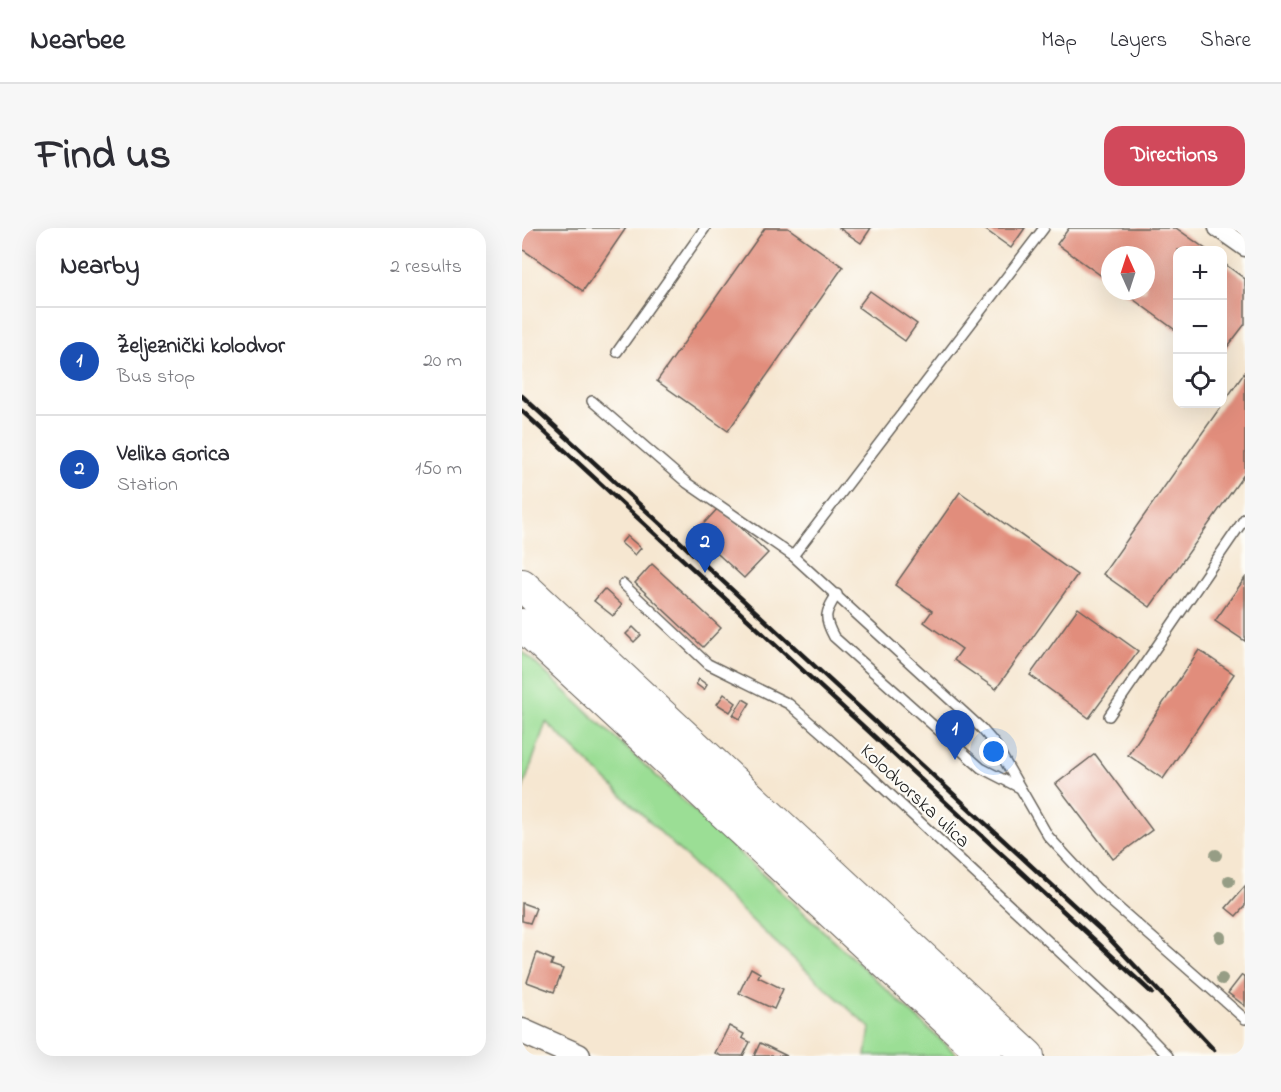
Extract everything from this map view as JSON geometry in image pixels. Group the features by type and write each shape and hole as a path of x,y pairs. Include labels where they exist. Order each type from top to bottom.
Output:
{"highway":[{"path":"522,585 1028,1056"},
{"path":"522,625 986,1056"}],"street":[{"path":"1218,228 1245,247"},
{"path":"522,1031 578,1056"}],"lane":[{"path":"793,556 1044,228"},
{"path":"617,352 700,230"},
{"path":"592,401 687,483 793,556 981,728 995,744 1048,836 1097,889 1245,1019"},
{"path":"1109,716 1245,518"},
{"name":"Kolodvorska ulica","path":"623,584 708,664 789,704 864,770 1137,1024 1168,1056"},
{"path":"837,594 827,610 826,622 834,637 981,768 1018,787"}],"green space":[{"path":"522,651 958,1056 866,1056 870,1028 763,931 546,722 522,791"}],"building":[{"path":"522,228 626,228 583,291 522,249"},
{"path":"765,228 788,228 843,267 728,431 657,381"},
{"path":"839,228 871,228 861,243"},
{"path":"983,228 1025,228 1011,248"},
{"path":"1069,228 1176,228 1201,246 1173,246 1173,328 1134,300 1155,300 1155,246 1101,246 1101,276 1057,244"},
{"path":"1227,266 1245,279 1245,324 1227,347"},
{"path":"870,291 917,324 905,341 858,307"},
{"path":"1245,372 1245,473 1150,607 1103,574 1220,408 1227,408 1227,398"},
{"path":"960,492 1077,575 996,689 954,660 962,649 924,622 932,611 895,585"},
{"path":"719,507 768,553 744,578 695,533"},
{"path":"627,536 641,548 635,555 621,543"},
{"path":"652,564 721,628 703,647 635,583"},
{"path":"1245,578 1245,641 1215,621"},
{"path":"604,589 622,605 613,616 594,601"},
{"path":"1078,608 1138,651 1089,718 1030,675"},
{"path":"633,627 641,635 634,642 626,634"},
{"path":"1199,650 1234,674 1163,779 1128,755"},
{"path":"699,679 707,685 704,690 696,684"},
{"path":"724,694 736,703 730,712 717,704"},
{"path":"743,699 750,703 740,719 733,715"},
{"path":"1095,754 1152,830 1113,859 1056,784"},
{"path":"1245,886 1245,906 1236,916 1226,908"},
{"path":"522,903 536,908 530,923 522,921"},
{"path":"537,953 553,960 551,965 563,969 554,992 527,982"},
{"path":"751,968 760,973 758,977 783,989 774,1009 739,993"},
{"path":"1242,975 1245,977 1245,1006 1228,993"},
{"path":"729,1026 744,1034 742,1038 750,1042 743,1056 721,1056 715,1053"},
{"path":"760,1043 787,1056 754,1056"}],"railway":[{"path":"522,396 1105,934 1214,1050"},
{"path":"522,411 1152,993"}],"place":[{"name":"Velika Gorica","path":"705,573"},
{"name":"Željeznički kolodvor","path":"955,760"}]}
